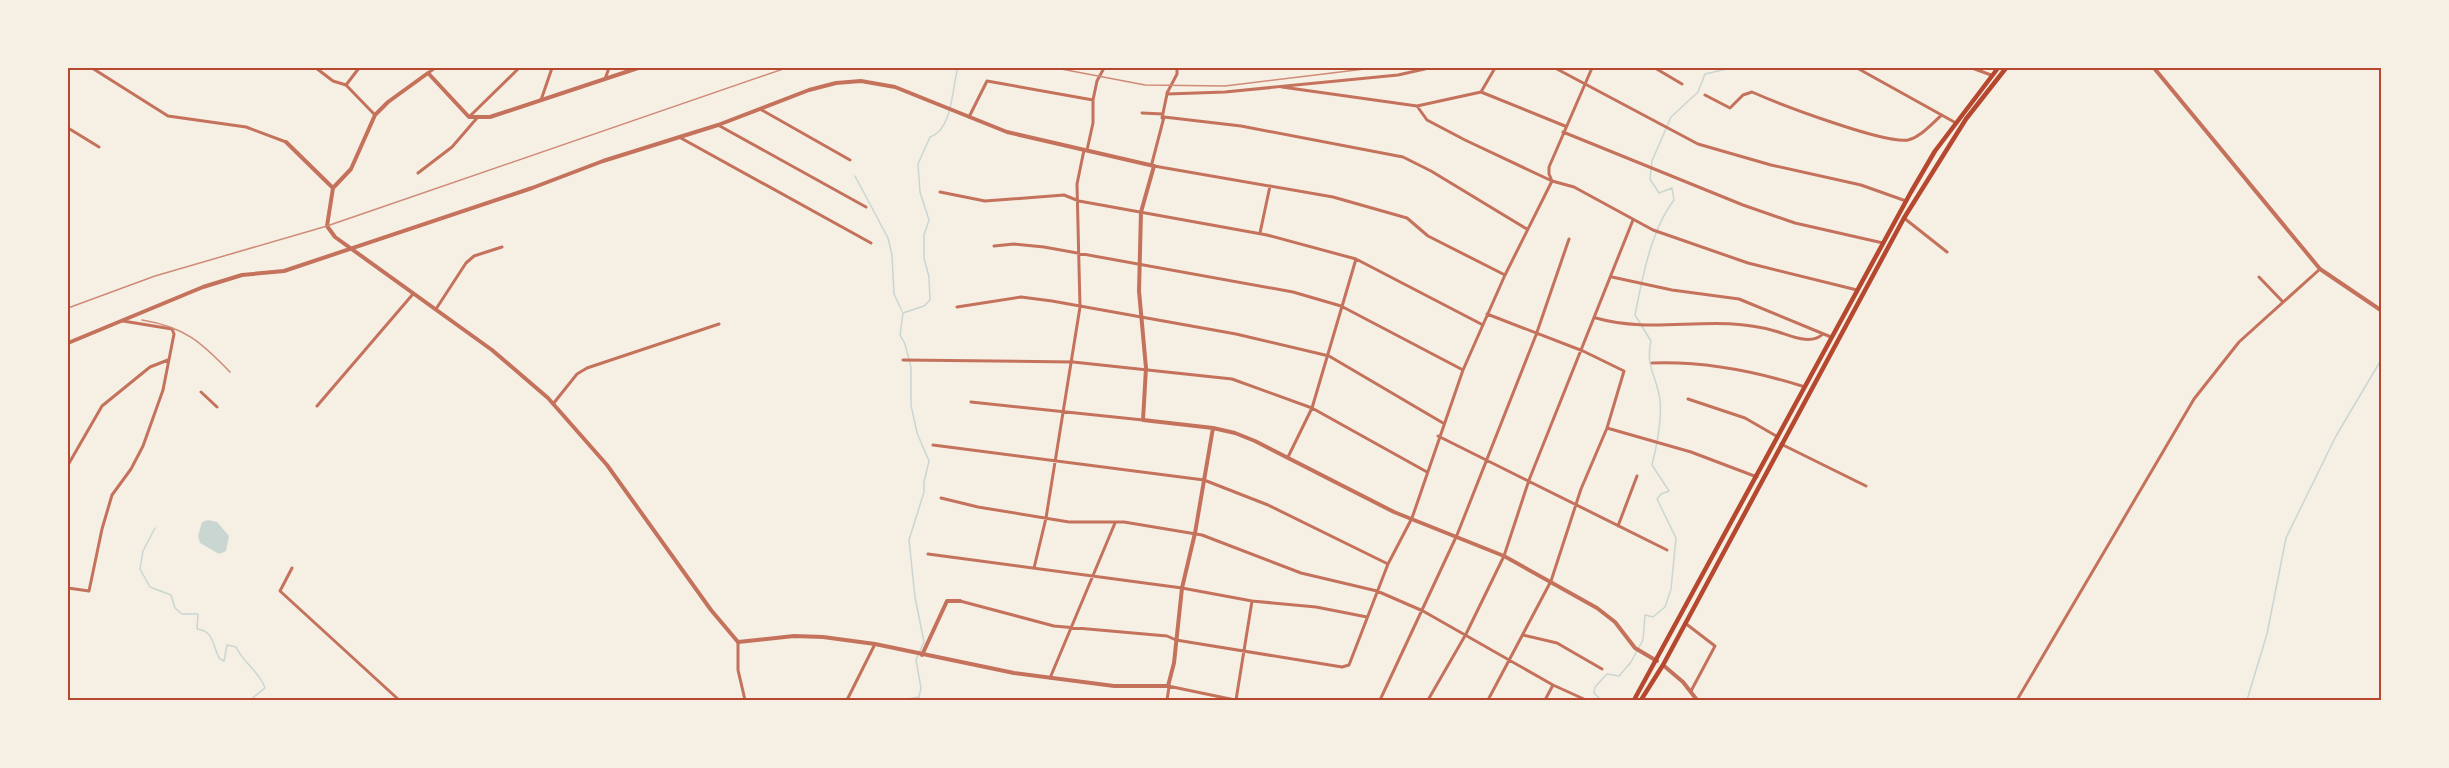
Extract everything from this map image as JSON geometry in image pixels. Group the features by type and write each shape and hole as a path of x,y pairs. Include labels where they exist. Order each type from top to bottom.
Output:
{"highway":[{"path":"1634,700 1906,201 1935,151 1998,68"},
{"path":"1641,700 1663,664 1904,218 1966,119 2006,68"}],"street":[{"path":"93,68 168,116 246,127 286,142 333,188"},
{"path":"316,68 333,81 346,85 375,115"},
{"path":"346,85 359,68"},
{"path":"435,68 388,102 375,115 351,169 333,188 327,226 335,237 353,247 505,360 554,404 607,465 711,610 738,642 738,670 745,700"},
{"path":"469,117 519,68"},
{"path":"540,100 552,68"},
{"path":"605,79 609,68"},
{"path":"428,73 469,117 477,118 490,117 638,68"},
{"path":"1034,568 1056,463 1080,307 1077,184 1093,123 1093,100 1097,81 1104,68"},
{"path":"1143,420 1146,368 1139,263 1141,212 1167,94 1177,74 1177,68"},
{"path":"1167,94 1225,92 1398,75 1429,68"},
{"path":"1480,92 1495,68"},
{"path":"1555,68 1708,148 1861,185 1906,201"},
{"path":"922,655 947,601 960,602 1054,626 1167,636 1346,667 1352,663 1388,564 1412,518 1438,436 1463,370 1505,275 1552,181 1549,167 1592,68"},
{"path":"1655,68 1682,84"},
{"path":"1857,68 1956,123"},
{"path":"1972,68 1991,75"},
{"path":"2154,68 2320,269 2382,310"},
{"path":"68,343 203,287 242,275 284,271 718,124 809,90 861,81 895,87 1007,132 1153,165 1333,197 1407,218 1428,236 1505,275"},
{"path":"969,117 987,81 1093,100"},
{"path":"1225,86 1225,92"},
{"path":"1277,86 1417,106 1480,92 1565,126"},
{"path":"1705,95 1730,108 1743,95 1752,92 1813,116 1892,139 1907,140 1917,136 1942,115"},
{"path":"1417,106 1427,120 1552,181 1574,187 1653,230 1748,263 1857,290"},
{"path":"758,108 850,160"},
{"path":"1142,113 1163,114"},
{"path":"1162,120 1167,117 1241,126 1403,157 1431,171 1527,229"},
{"path":"418,172 452,147 477,118"},
{"path":"718,124 866,207"},
{"path":"68,128 99,147"},
{"path":"1563,132 1651,169 1795,223 1883,243"},
{"path":"679,137 871,243"},
{"path":"1260,233 1270,186"},
{"path":"940,192 985,201 1064,195 1079,201 1260,233 1356,260 1483,325"},
{"path":"1904,218 1947,252"},
{"path":"1428,700 1466,634 1504,556 1529,480 1583,351 1633,220"},
{"path":"1380,700 1457,535 1536,334 1569,239"},
{"path":"994,246 1014,244 1079,253 1293,292 1341,306 1463,370"},
{"path":"436,309 466,263 474,256 502,247"},
{"path":"1288,457 1312,408 1356,260"},
{"path":"2017,700 2194,399 2239,342 2320,269"},
{"path":"1612,276 1639,284 1739,300 1832,337"},
{"path":"2259,277 2283,302"},
{"path":"317,406 414,292"},
{"path":"957,308 1021,297 1236,334 1329,356 1443,423"},
{"path":"1487,314 1583,351 1624,371 1607,428 1576,505 1551,581 1488,700"},
{"path":"1596,318 1638,327 1737,322 1806,340 1818,339 1823,334"},
{"path":"68,588 88,591 112,495 131,469 143,446 163,390 175,331 172,328 122,321"},
{"path":"554,404 577,374 587,368 719,324"},
{"path":"903,360 914,362 1002,359 1073,362 1232,379 1312,408 1427,472"},
{"path":"68,465 102,406 150,368 168,360"},
{"path":"1652,363 1699,363 1768,376 1805,387"},
{"path":"201,392 217,408"},
{"path":"1688,399 1745,418 1778,437"},
{"path":"971,402 1213,428 1235,433 1412,518 1504,556 1551,581 1597,608 1615,622 1635,648 1657,661"},
{"path":"1167,700 1174,663 1182,588 1195,533 1213,428"},
{"path":"1607,428 1660,443 1757,477"},
{"path":"1438,436 1667,550"},
{"path":"1781,444 1866,486"},
{"path":"933,445 1056,463 1204,480 1268,506 1388,564"},
{"path":"1618,526 1637,476"},
{"path":"942,498 978,507 1046,518 1098,524 1115,523 1195,533 1300,573 1377,591 1423,611 1553,685 1586,700"},
{"path":"1050,678 1115,523"},
{"path":"928,554 1182,588 1252,601 1316,607 1367,617"},
{"path":"292,568 280,591 399,700"},
{"path":"738,642 795,636 875,644 922,655 1050,678 1114,686 1168,687 1233,700 1252,601"},
{"path":"1685,623 1713,642 1715,646 1691,692"},
{"path":"1523,635 1557,643 1602,669"},
{"path":"847,700 875,644"},
{"path":"1663,664 1697,700"},
{"path":"1545,700 1553,685"}],"shaded area":[{"path":"208,520 217,522 229,536 226,551 219,554 200,543 198,536 202,522"}],"waterway":[{"path":"902,700 919,697 921,688 916,660 924,642 915,597 909,540 924,492 929,461 917,433 911,405 911,367 905,344 900,335 903,313 924,306 930,300 929,277 924,258 924,235 929,220 920,192 918,164 930,137 943,127 947,118 957,71 954,68"},
{"path":"1601,700 1594,693 1595,687 1607,674 1619,676 1631,662 1643,640 1645,615 1653,617 1665,607 1671,589 1676,538 1657,499 1661,494 1669,491 1652,465 1660,425 1660,400 1650,365 1651,341 1635,315 1653,240 1674,200 1672,188 1659,193 1650,179 1652,161 1671,117 1698,92 1705,74 1731,68"},
{"path":"855,176 888,238 892,255 894,294 902,311"},
{"path":"2247,700 2267,634 2286,538 2336,436 2381,360"},
{"path":"155,528 143,551 140,569 150,587 171,595 175,608 182,614 198,614 197,629 203,630 210,636 220,659 224,661 227,645 236,647 263,682 265,688 250,700"}],"railway":[{"path":"68,308 155,276 327,226 786,68"},
{"path":"1056,68 1145,85 1225,86 1373,68"},
{"path":"142,320 170,327 191,337 230,372"}]}
